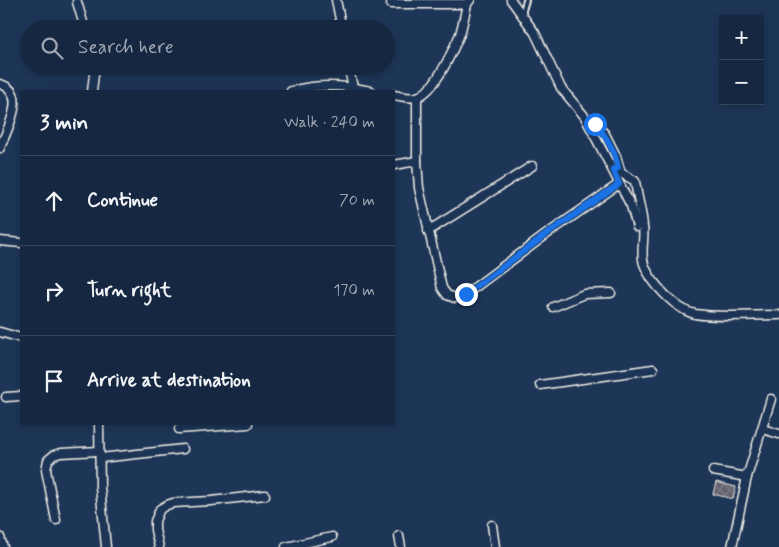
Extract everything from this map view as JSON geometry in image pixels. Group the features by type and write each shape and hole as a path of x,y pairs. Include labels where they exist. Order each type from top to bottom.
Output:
{"street":[{"path":"336,0 340,20"},
{"path":"511,0 535,33 561,88 586,118 616,169 619,184 631,206 637,227"},
{"path":"77,2 82,20"},
{"path":"390,4 469,2 460,33 448,59 432,86 424,94 417,97 395,96"},
{"path":"92,90 95,75"},
{"path":"350,75 353,87"},
{"path":"0,84 6,86 14,94 15,105 0,148"},
{"path":"294,90 308,87 353,87 366,90"},
{"path":"417,97 419,188 442,288 447,296 455,298 466,294 619,184"},
{"path":"395,165 417,161"},
{"path":"428,230 532,166"},
{"path":"616,169 635,181 644,228 642,247 644,264 651,278 663,293 693,314 779,315"},
{"path":"0,241 20,243"},
{"path":"553,307 584,294 611,293"},
{"path":"0,332 20,338"},
{"path":"540,385 653,369"},
{"path":"6,397 20,396"},
{"path":"732,547 746,477 763,429 771,399"},
{"path":"99,425 101,503 106,547"},
{"path":"179,429 234,425"},
{"path":"763,429 779,434"},
{"path":"56,520 46,470 48,460 54,455 61,453 100,454 183,449"},
{"path":"713,471 746,477"},
{"path":"159,547 155,521 160,510 167,505 264,495"},
{"path":"492,525 495,547"},
{"path":"398,536 401,547"},
{"path":"0,537 3,547"},
{"path":"286,547 332,537"}],"lane":[{"path":"522,14 526,0"}],"building":[{"path":"716,482 736,487 733,499 713,494"}],"route":[{"path":"466,294 619,184 613,169 618,168 616,156 605,134 595,124"}]}
